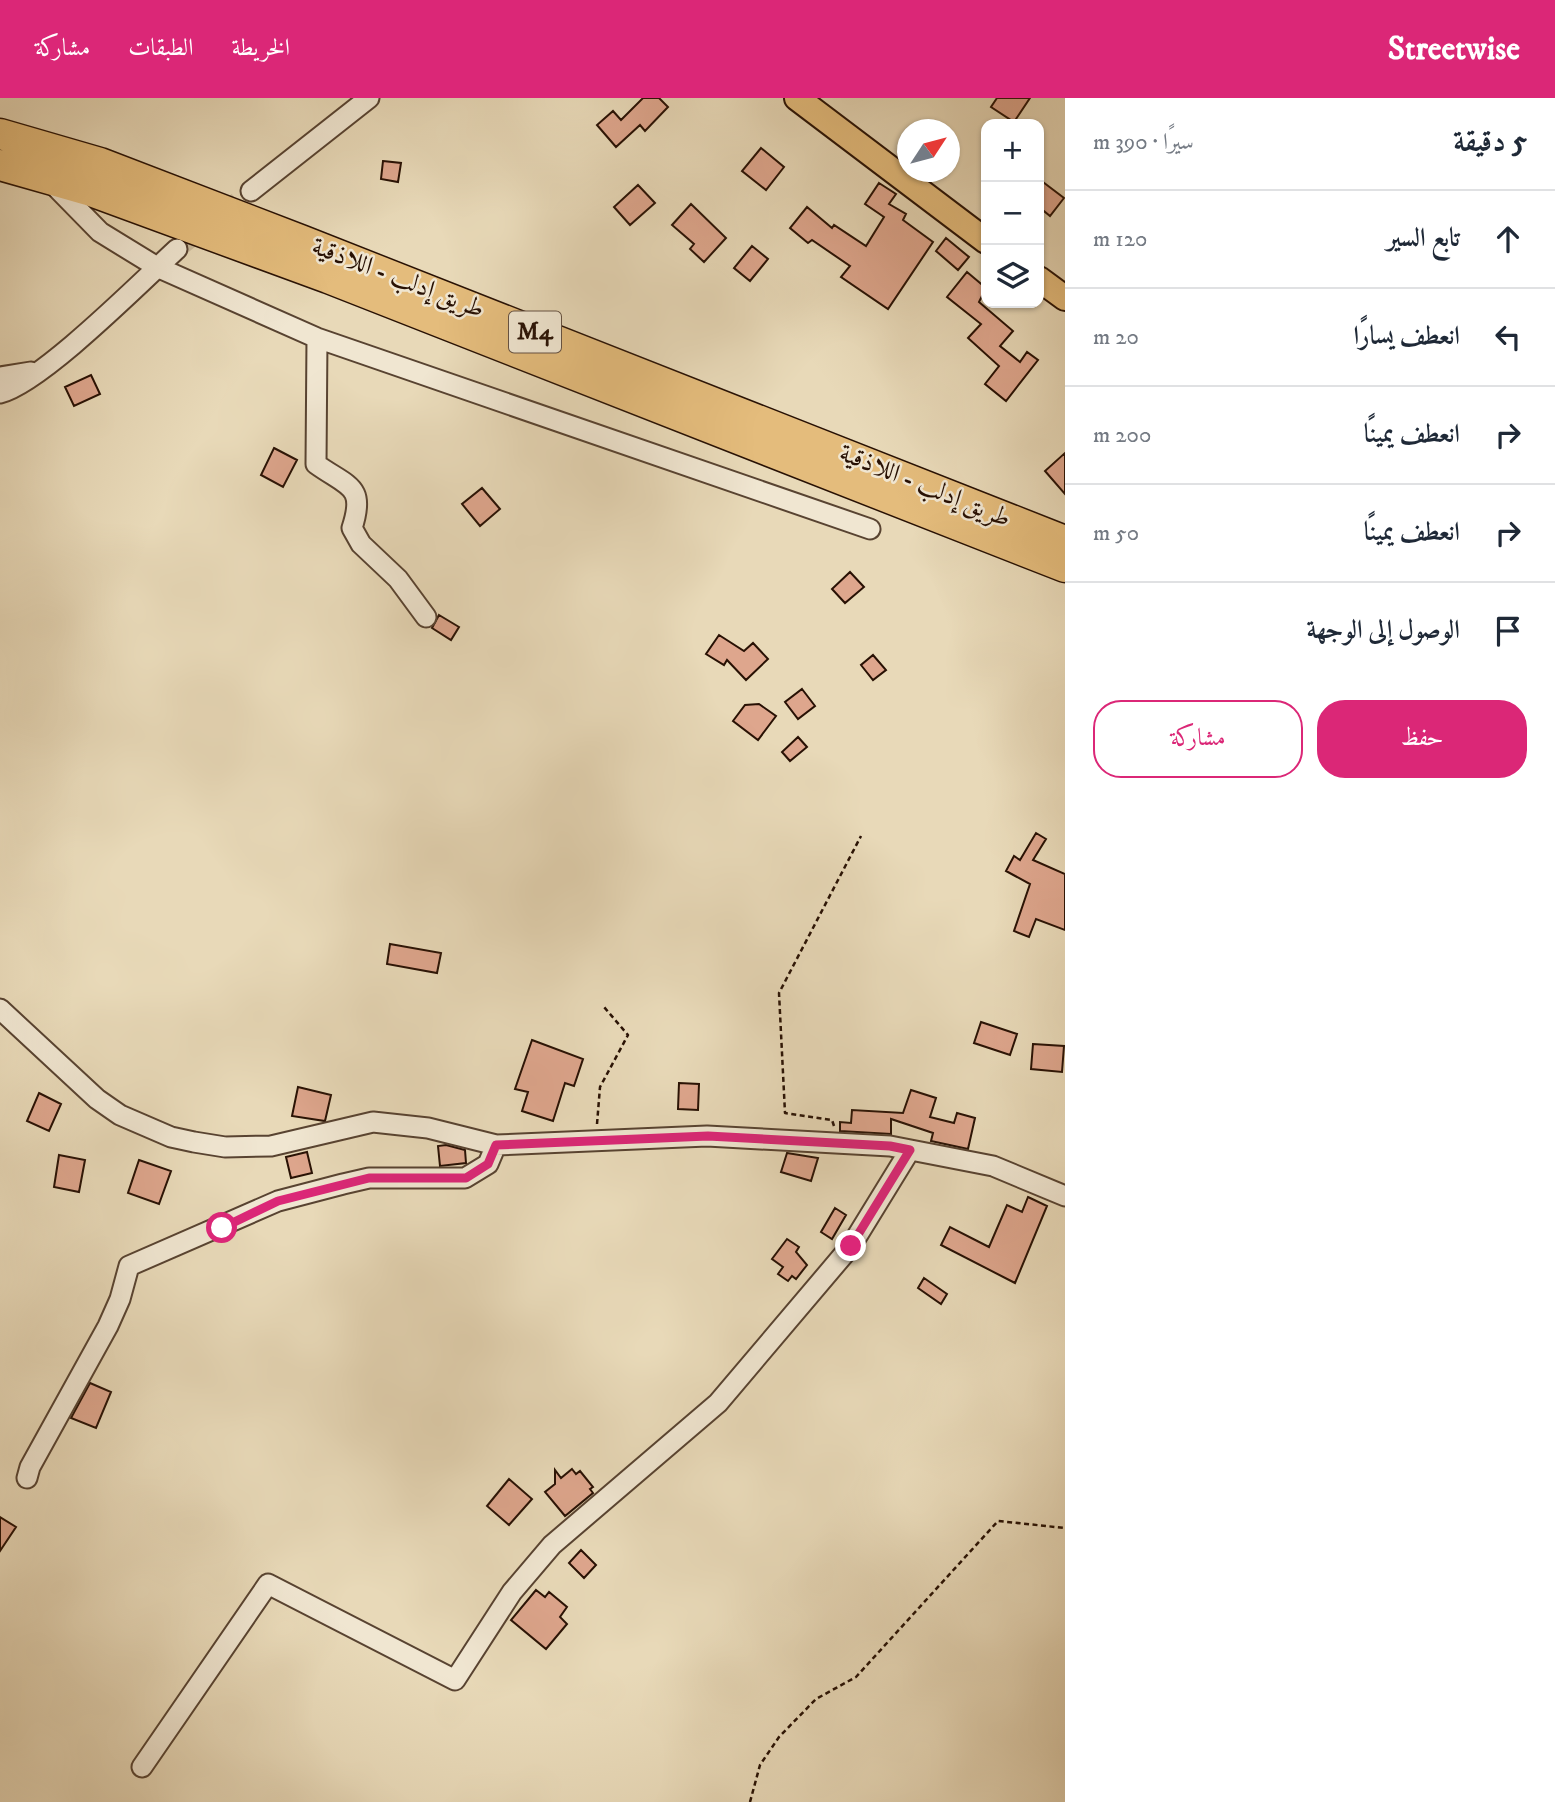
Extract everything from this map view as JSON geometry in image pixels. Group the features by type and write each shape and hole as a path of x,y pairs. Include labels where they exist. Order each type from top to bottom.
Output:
{"highway":[{"name":"طريق إدلب - اللاذقية","path":"0,134 100,163 278,231 1065,541"},
{"name":"طريق إدلب - اللاذقية","path":"0,165 88,190 328,278 1065,567"}],"main road":[{"path":"797,98 981,237"},
{"path":"1044,283 1065,298"}],"street":[{"path":"251,191 369,98"},
{"path":"48,179 100,232 157,267 317,338 870,529"},
{"path":"0,393 17,387 45,366 177,250"},
{"path":"317,338 316,464 356,492 360,505 352,528 398,579 426,617"},
{"path":"0,377 25,374 45,366"},
{"path":"0,1009 97,1099 134,1124 171,1137 225,1147 255,1147 373,1122 428,1128 496,1145 708,1136 910,1150 993,1166 1065,1196"},
{"path":"27,1478 30,1466 108,1326 120,1299 129,1266 278,1201 331,1186 369,1178 466,1178 488,1164 496,1145"},
{"path":"142,1767 268,1584 455,1681 512,1592 552,1545 718,1403 851,1246 910,1150"}],"path":[{"path":"839,1144 832,1120 785,1113 779,993 861,836"},
{"path":"596,1140 600,1087 628,1035 604,1007"},
{"path":"750,1802 760,1765 779,1737 816,1699 856,1677 998,1521 1065,1528"}],"building":[{"path":"643,98 659,98 668,107 645,131 640,125 616,147 597,125 613,111 621,120"},
{"path":"997,98 1030,98 1016,119 1009,119 991,107"},
{"path":"761,148 784,167 766,190 742,171"},
{"path":"383,161 401,163 398,182 381,179"},
{"path":"879,183 896,194 889,204 906,214 903,220 933,242 888,309 841,277 850,266 812,240 808,243 790,228 807,207 832,228 834,225 866,246 884,217 865,204"},
{"path":"1044,183 1064,198 1050,216 1044,211"},
{"path":"638,185 655,203 630,225 614,207"},
{"path":"691,204 726,238 704,262 690,249 694,244 672,225"},
{"path":"946,238 969,257 958,270 936,251"},
{"path":"752,246 768,259 750,281 734,268"},
{"path":"967,272 981,284 981,308 986,308 1013,331 1000,346 1020,362 1027,352 1038,360 1006,401 985,384 999,366 968,338 981,324 947,297"},
{"path":"91,375 100,394 74,406 65,387"},
{"path":"274,448 297,460 283,487 261,475"},
{"path":"1065,453 1065,494 1045,471"},
{"path":"482,488 500,509 480,526 462,504"},
{"path":"850,572 864,587 845,603 832,589"},
{"path":"439,615 459,627 451,640 432,628"},
{"path":"719,635 744,651 753,643 768,659 746,680 727,660 724,665 706,654"},
{"path":"873,655 886,670 873,680 861,665"},
{"path":"802,689 815,706 798,719 785,702"},
{"path":"759,704 776,716 758,740 733,721 745,705"},
{"path":"798,737 807,747 790,761 782,752"},
{"path":"1036,833 1046,839 1033,860 1065,874 1065,930 1036,919 1029,937 1014,931 1030,884 1006,871 1014,856 1020,860"},
{"path":"390,944 441,953 437,973 387,964"},
{"path":"981,1022 1017,1034 1010,1055 974,1043"},
{"path":"532,1040 583,1059 574,1086 565,1083 553,1121 522,1111 528,1092 515,1089"},
{"path":"1033,1044 1064,1046 1062,1072 1031,1069"},
{"path":"679,1083 699,1084 698,1110 678,1109"},
{"path":"298,1087 331,1095 325,1121 292,1116"},
{"path":"911,1090 936,1098 930,1117 954,1123 957,1113 975,1118 968,1149 931,1141 933,1133 891,1119 891,1134 840,1131 840,1122 851,1123 852,1110 903,1113"},
{"path":"39,1093 61,1104 49,1131 27,1121"},
{"path":"446,1145 465,1150 466,1163 440,1166 438,1146"},
{"path":"307,1152 312,1173 291,1178 286,1157"},
{"path":"787,1153 818,1158 811,1181 781,1172"},
{"path":"59,1155 85,1160 79,1192 54,1187"},
{"path":"139,1160 171,1171 159,1204 128,1193"},
{"path":"1028,1197 1047,1206 1015,1283 941,1245 950,1227 989,1247 1007,1205 1022,1212"},
{"path":"835,1208 846,1215 832,1239 821,1232"},
{"path":"787,1239 799,1247 796,1252 807,1265 796,1279 792,1276 788,1281 778,1274 783,1267 772,1259"},
{"path":"924,1278 947,1294 941,1304 918,1288"},
{"path":"90,1383 111,1392 96,1428 71,1418"},
{"path":"572,1469 576,1474 580,1471 593,1487 590,1489 593,1493 565,1516 545,1492 555,1484 555,1470 561,1478"},
{"path":"509,1479 532,1499 509,1525 487,1506"},
{"path":"0,1517 16,1527 0,1551"},
{"path":"581,1550 596,1565 584,1578 569,1563"},
{"path":"536,1590 545,1597 549,1592 567,1607 560,1617 567,1624 546,1649 511,1620"}],"tunnel":[{"path":"177,249 251,191"}],"route":[{"path":"222,1228 278,1201 369,1178 466,1178 488,1164 496,1145 708,1136 890,1146 910,1150 851,1246"}]}
